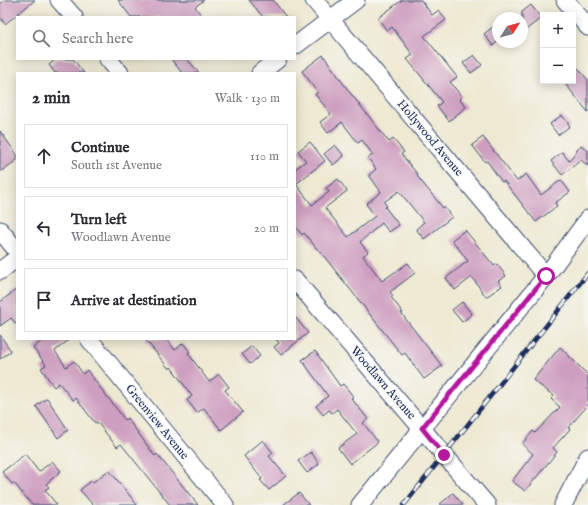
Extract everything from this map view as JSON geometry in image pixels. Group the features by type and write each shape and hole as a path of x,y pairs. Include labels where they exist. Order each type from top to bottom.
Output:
{"street":[{"path":"60,0 73,16"},
{"name":"Hollywood Avenue","path":"314,0 546,276"},
{"path":"296,45 356,0"},
{"path":"565,0 588,27"},
{"path":"109,60 119,72"},
{"path":"261,72 277,60"},
{"path":"360,505 546,276 588,219"},
{"path":"0,230 16,250"},
{"path":"0,271 16,259"},
{"name":"Woodlawn Avenue","path":"296,281 487,505"},
{"name":"Greenview Avenue","path":"90,340 225,505"},
{"path":"563,505 588,457"}],"building":[{"path":"5,0 35,0 5,24 0,17 0,4"},
{"path":"118,0 204,0 195,7 202,16 130,16"},
{"path":"249,0 273,0 285,16 262,16"},
{"path":"402,0 421,0 432,15 439,10 446,20 424,36 457,77 450,82 462,97 459,99 466,107 449,121 437,106 442,102 407,59 413,55 392,27 387,31 378,18"},
{"path":"531,5 540,19 528,28 528,12 522,12"},
{"path":"492,28 492,45 484,34"},
{"path":"323,55 348,90 389,142 393,139 404,152 401,154 418,175 417,176 452,217 424,239 416,229 424,222 399,191 384,202 387,206 385,207 399,225 389,232 382,223 360,242 368,252 363,256 382,281 408,263 415,273 390,292 393,296 391,297 403,313 401,313 442,366 424,379 405,353 402,355 319,250 304,233 302,235 296,227 296,184 312,205 329,192 326,188 338,179 347,191 325,208 348,237 375,216 366,204 381,192 369,175 376,169 368,158 373,155 362,140 358,143 342,122 328,133 320,122 331,114 315,94 318,92 302,71"},
{"path":"474,55 482,65 471,73 463,63"},
{"path":"55,60 74,60 83,72 54,72 49,65"},
{"path":"172,60 188,60 198,72 181,72"},
{"path":"578,68 588,80 588,112 565,84 576,84 576,70"},
{"path":"562,115 570,126 558,135 550,124"},
{"path":"0,131 16,154 16,161 0,172"},
{"path":"483,137 517,181 526,174 541,195 561,180 570,192 555,203 557,206 536,222 504,181 502,182 487,161 485,162 472,145"},
{"path":"310,142 325,161 296,184 296,168 306,161 298,151"},
{"path":"335,145 344,156 333,165 324,154"},
{"path":"581,145 588,151 588,166 581,160 562,175 551,161 562,152 569,161"},
{"path":"465,230 494,266 497,264 506,276 498,281 502,286 486,297 472,277 455,290 446,278 468,261 452,240"},
{"path":"16,290 16,324 11,318 0,326 0,302"},
{"path":"462,302 472,314 462,322 452,310"},
{"path":"296,318 308,333 281,355 274,347 279,343 277,340 296,340"},
{"path":"0,335 11,351 0,359"},
{"path":"43,340 69,340 55,351 66,367 74,361 83,374 87,370 125,420 127,418 155,456 157,454 198,505 170,505 121,444 117,447 97,422 95,423 76,398 73,400 59,383 54,387 41,368 46,365 33,348"},
{"path":"146,340 167,340 175,350 183,343 190,352 188,353 209,382 219,374 229,387 225,390 243,412 221,430 204,408 197,413 187,400 192,396 171,367 169,369"},
{"path":"252,346 260,356 250,364 242,354"},
{"path":"560,347 588,375 588,405 553,448 557,452 525,491 512,481 533,454 522,444 533,431 535,433 560,407 551,399 554,396 533,380"},
{"path":"315,351 340,386 343,384 353,396 351,398 368,419 363,423 378,442 350,464 338,448 357,434 337,409 332,413 329,410 323,415 316,406 328,396 302,360"},
{"path":"47,398 68,430 58,438 36,406"},
{"path":"263,440 273,453 269,456 286,476 269,490 260,480 262,479 244,456"},
{"path":"311,452 319,464 307,473 298,461"},
{"path":"25,454 39,472 52,461 61,471 46,484 49,487 45,490 57,505 32,505 14,483 12,484 2,472"},
{"path":"109,470 137,505 93,505 80,490"},
{"path":"299,493 309,505 283,505"},
{"path":"453,493 463,505 439,505"}],"railway":[{"path":"404,505 588,273"}],"route":[{"path":"444,455 422,428 546,276"}]}
